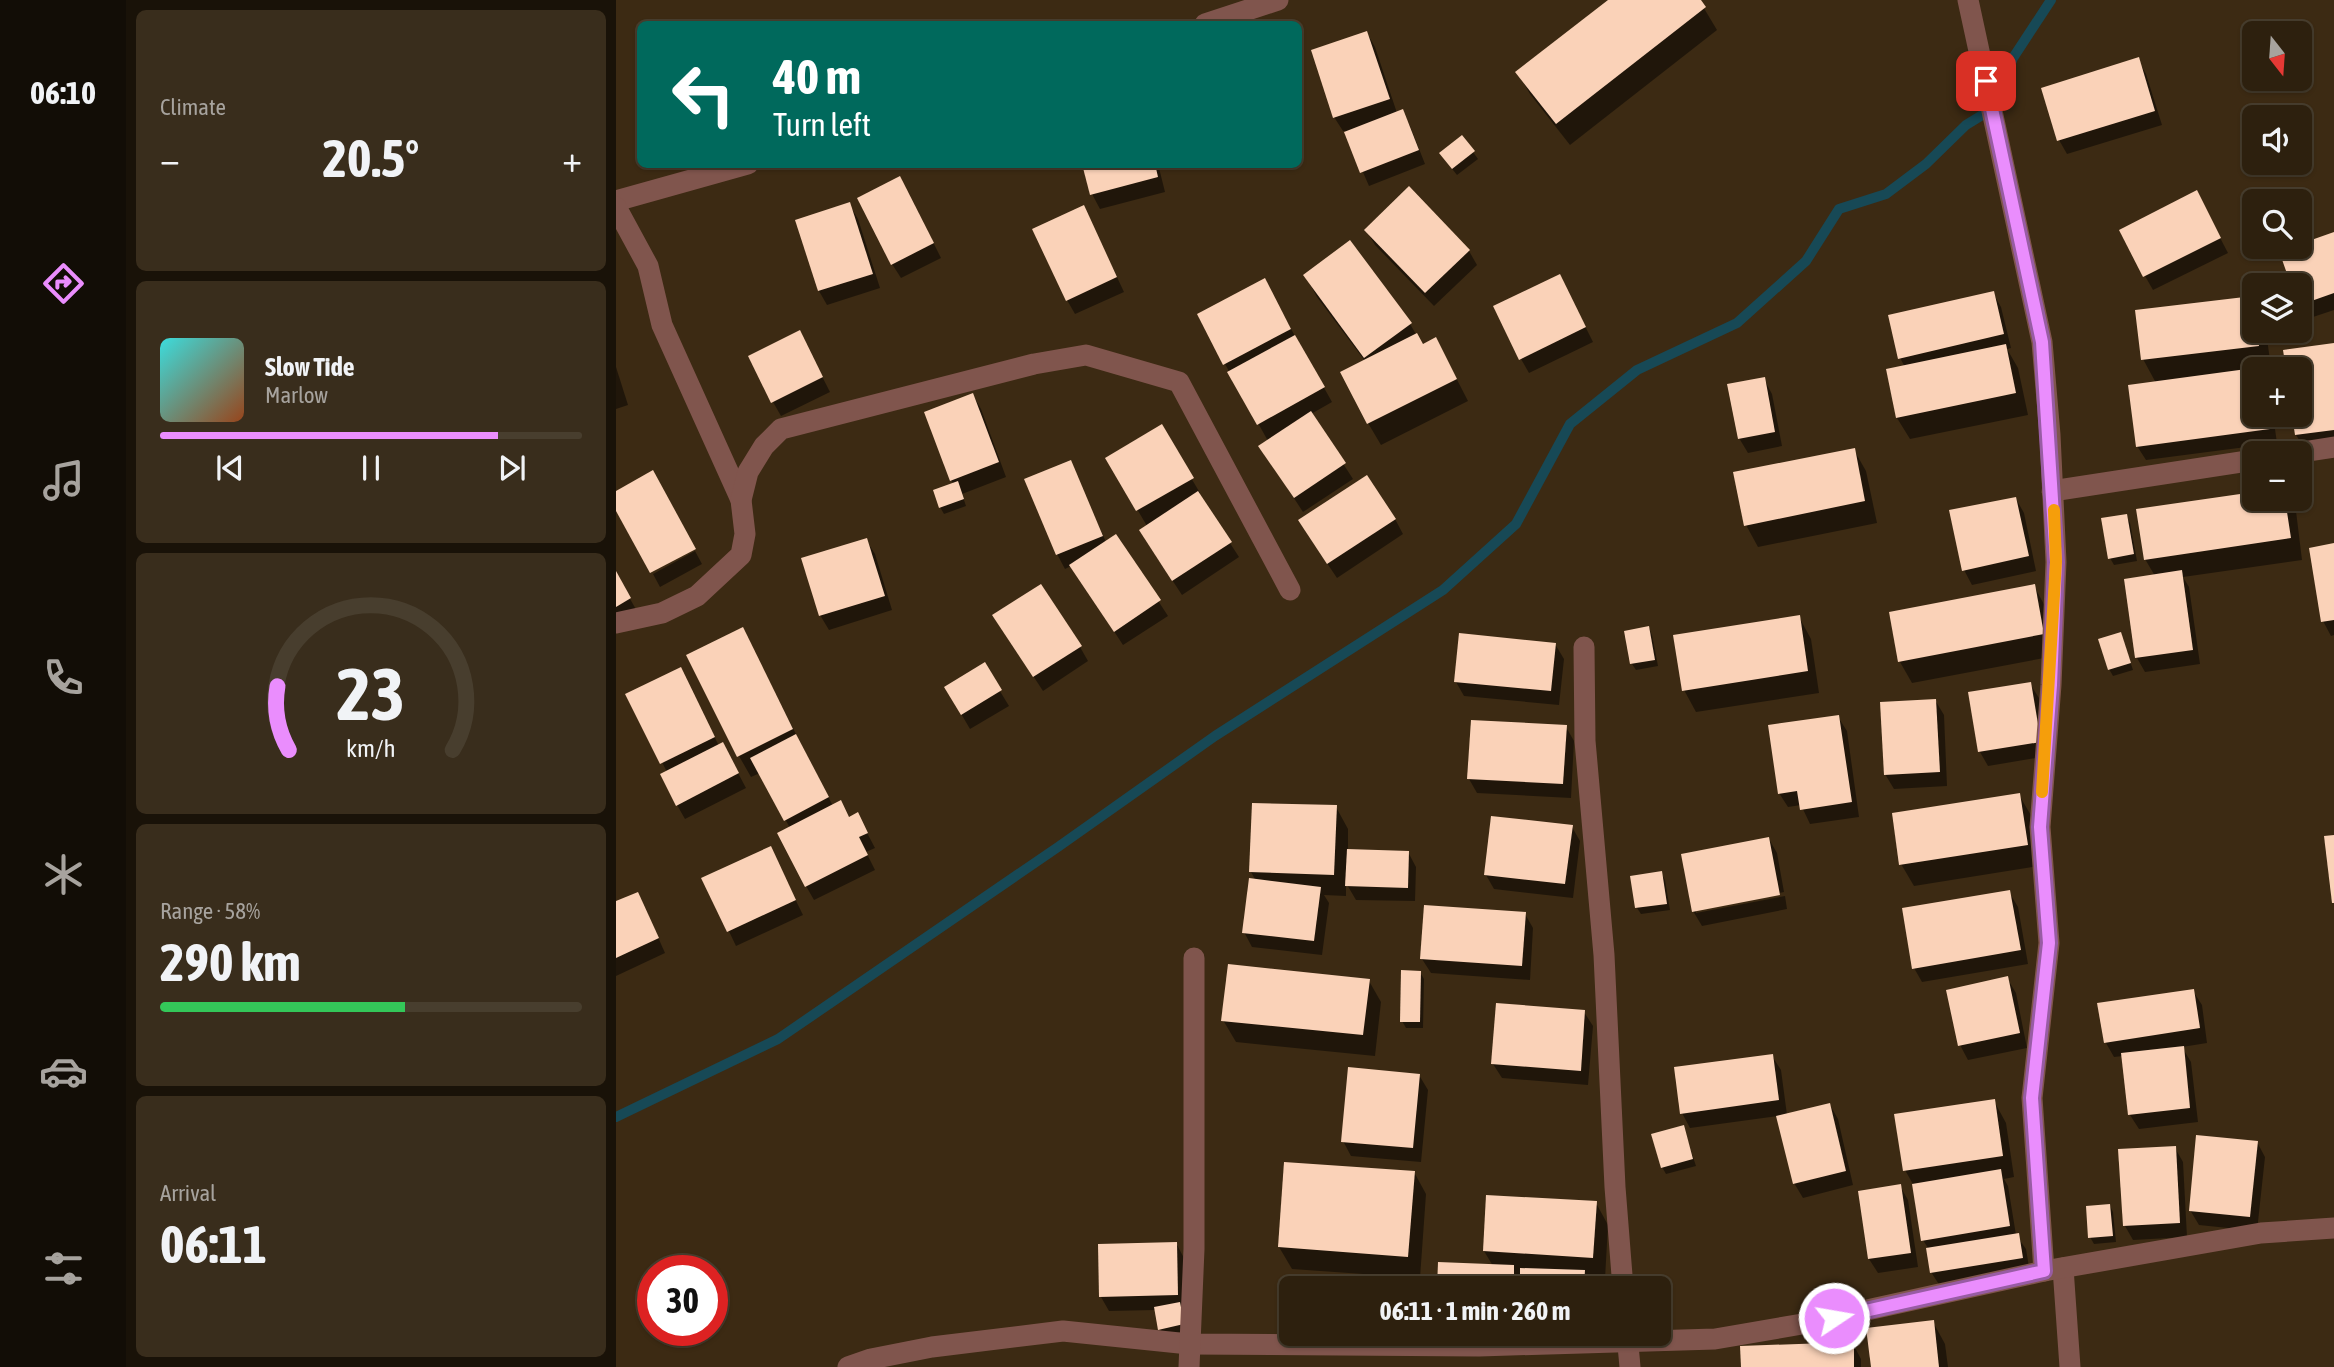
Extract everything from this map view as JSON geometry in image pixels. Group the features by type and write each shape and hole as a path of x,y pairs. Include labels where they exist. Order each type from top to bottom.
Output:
{"street":[{"path":"1214,21 1278,0"},
{"path":"1968,0 2042,342 2056,562 2051,685 2040,827 2049,943 2032,1098 2054,1269 2070,1367"},
{"path":"616,201 734,168"},
{"path":"616,207 648,266 662,325 741,500 745,534 741,555 697,596 662,613 616,623"},
{"path":"741,500 748,472 764,446 781,429 1034,364 1086,355 1179,382 1290,590"},
{"path":"2312,450 2334,447"},
{"path":"2052,491 2242,462"},
{"path":"1584,647 1585,740 1604,955 1622,1276"},
{"path":"1189,1367 1194,1249 1194,958"},
{"path":"1671,1338 1715,1339 1808,1324 2054,1269 2261,1233 2334,1228"},
{"path":"848,1367 871,1359 932,1347 1063,1331 1189,1344 1279,1345"},
{"path":"1628,1346 1630,1367"}],"building":[{"path":"1608,0 1701,0 1706,7 1556,124 1515,72"},
{"path":"1367,31 1390,99 1333,118 1311,50"},
{"path":"2139,57 2155,111 2057,141 2041,88"},
{"path":"1403,109 1419,150 1360,173 1344,132"},
{"path":"1462,135 1475,151 1452,169 1439,153"},
{"path":"1083,168 1156,168 1158,177 1090,195"},
{"path":"900,176 934,243 891,265 857,198"},
{"path":"1409,186 1470,250 1425,293 1364,230"},
{"path":"2197,190 2221,238 2143,277 2119,230"},
{"path":"850,202 873,274 818,291 795,220"},
{"path":"1084,205 1117,277 1066,301 1032,229"},
{"path":"2334,232 2334,293 2312,301 2312,273 2287,273 2282,259 2312,259 2312,240"},
{"path":"1350,240 1412,323 1364,358 1303,275"},
{"path":"1560,274 1586,327 1519,360 1493,306"},
{"path":"1265,278 1291,329 1223,365 1197,314"},
{"path":"1994,291 2004,334 1898,359 1888,315"},
{"path":"2242,297 2242,343 2259,343 2259,346 2141,360 2135,310"},
{"path":"800,330 823,377 771,403 748,356"},
{"path":"1417,333 1423,344 1436,337 1457,379 1367,424 1340,372"},
{"path":"1295,335 1325,387 1257,425 1227,372"},
{"path":"2334,343 2334,430 2295,435 2294,427 2312,427 2312,357 2284,357 2283,350"},
{"path":"2006,344 2016,393 1896,418 1886,369"},
{"path":"2242,370 2242,427 2270,429 2136,447 2128,385"},
{"path":"1765,377 1775,432 1738,439 1727,384"},
{"path":"973,393 999,462 950,481 924,412"},
{"path":"1311,411 1346,463 1294,498 1258,446"},
{"path":"1162,424 1194,478 1136,511 1105,458"},
{"path":"1855,448 1865,501 1744,526 1733,472"},
{"path":"1071,460 1103,536 1056,555 1024,479"},
{"path":"653,470 696,549 650,573 616,511 616,491"},
{"path":"1367,475 1396,519 1327,564 1298,520"},
{"path":"958,481 964,499 939,508 933,490"},
{"path":"1198,491 1232,542 1172,581 1139,530"},
{"path":"2242,494 2242,511 2287,511 2291,538 2144,560 2136,509"},
{"path":"2016,497 2029,556 1962,571 1949,510"},
{"path":"2127,514 2134,554 2108,559 2101,518"},
{"path":"1116,534 1161,600 1114,632 1069,565"},
{"path":"867,538 885,596 819,616 801,558"},
{"path":"2334,543 2334,620 2321,622 2309,548"},
{"path":"2182,570 2193,650 2135,658 2124,579"},
{"path":"616,571 631,598 616,607"},
{"path":"1041,584 1082,646 1033,677 992,615"},
{"path":"2035,584 2044,634 1898,662 1889,612"},
{"path":"1800,615 1808,671 1682,691 1673,635"},
{"path":"1649,626 1655,660 1630,664 1624,631"},
{"path":"743,627 793,729 737,757 686,655"},
{"path":"2121,632 2131,663 2108,670 2098,639"},
{"path":"1459,633 1556,643 1551,691 1454,682"},
{"path":"985,662 1002,690 961,715 944,687"},
{"path":"681,667 715,737 660,764 625,694"},
{"path":"2031,682 2041,742 1978,752 1968,692"},
{"path":"1936,699 1940,772 1884,775 1880,702"},
{"path":"1839,715 1852,802 1800,810 1797,791 1778,794 1768,725"},
{"path":"1471,720 1567,725 1563,784 1467,779"},
{"path":"796,734 829,797 784,821 750,758"},
{"path":"723,742 739,773 676,806 660,774"},
{"path":"2020,793 2028,845 1899,865 1892,813"},
{"path":"841,800 849,817 858,812 868,833 859,837 868,855 805,887 777,833"},
{"path":"1252,803 1337,805 1334,875 1249,872"},
{"path":"1491,816 1573,825 1565,884 1484,875"},
{"path":"2334,835 2334,903 2332,903 2324,836"},
{"path":"1769,837 1780,895 1692,912 1681,854"},
{"path":"771,846 796,900 727,932 701,878"},
{"path":"1347,849 1409,851 1408,888 1345,886"},
{"path":"1662,871 1667,904 1635,908 1630,876"},
{"path":"1249,878 1321,887 1314,941 1242,933"},
{"path":"2010,890 2021,950 1912,969 1902,908"},
{"path":"638,892 659,938 616,958 616,901"},
{"path":"1424,905 1526,912 1522,966 1420,959"},
{"path":"1228,964 1370,979 1363,1035 1221,1021"},
{"path":"1401,970 1421,971 1420,1022 1400,1022"},
{"path":"2008,976 2020,1033 1958,1046 1946,990"},
{"path":"2194,989 2200,1028 2104,1043 2097,1003"},
{"path":"1496,1003 1585,1010 1581,1071 1491,1064"},
{"path":"2184,1046 2190,1108 2128,1115 2121,1053"},
{"path":"1773,1054 1779,1100 1680,1114 1674,1067"},
{"path":"1348,1067 1420,1074 1413,1148 1341,1142"},
{"path":"1995,1099 2003,1156 1903,1171 1894,1114"},
{"path":"1830,1103 1846,1171 1793,1184 1776,1116"},
{"path":"1684,1125 1693,1159 1661,1168 1651,1134"},
{"path":"2196,1135 2258,1141 2250,1217 2189,1211"},
{"path":"2176,1146 2180,1223 2123,1226 2118,1149"},
{"path":"1284,1162 1415,1171 1408,1257 1278,1247"},
{"path":"2001,1169 2010,1226 1921,1241 1912,1184"},
{"path":"1901,1184 1911,1253 1868,1259 1858,1191"},
{"path":"1486,1195 1597,1201 1593,1258 1483,1251"},
{"path":"2110,1204 2113,1236 2088,1238 2086,1206"},
{"path":"2019,1233 2023,1258 1930,1273 1926,1248"},
{"path":"1177,1242 1178,1295 1099,1297 1098,1244"},
{"path":"1438,1262 1514,1265 1514,1276 1437,1276"},
{"path":"1520,1268 1585,1270 1585,1276 1520,1276"},
{"path":"1180,1302 1184,1324 1158,1330 1154,1307"},
{"path":"1934,1320 1939,1367 1871,1367 1866,1328"},
{"path":"1854,1342 1854,1367 1741,1367 1740,1346"}],"waterway":[{"path":"616,1117 778,1039 1215,736 1443,590 1516,524 1570,424 1637,370 1737,323 1806,261 1839,209 1886,194 1926,164 1966,125 1992,109 2013,58 2051,0"}],"slow traffic":[{"path":"2042,792 2051,685 2056,562 2054,510"}],"route":[{"path":"1834,1318 2044,1271 2032,1098 2049,943 2040,827 2051,685 2056,562 2050,435 2042,342 1986,81"}]}
